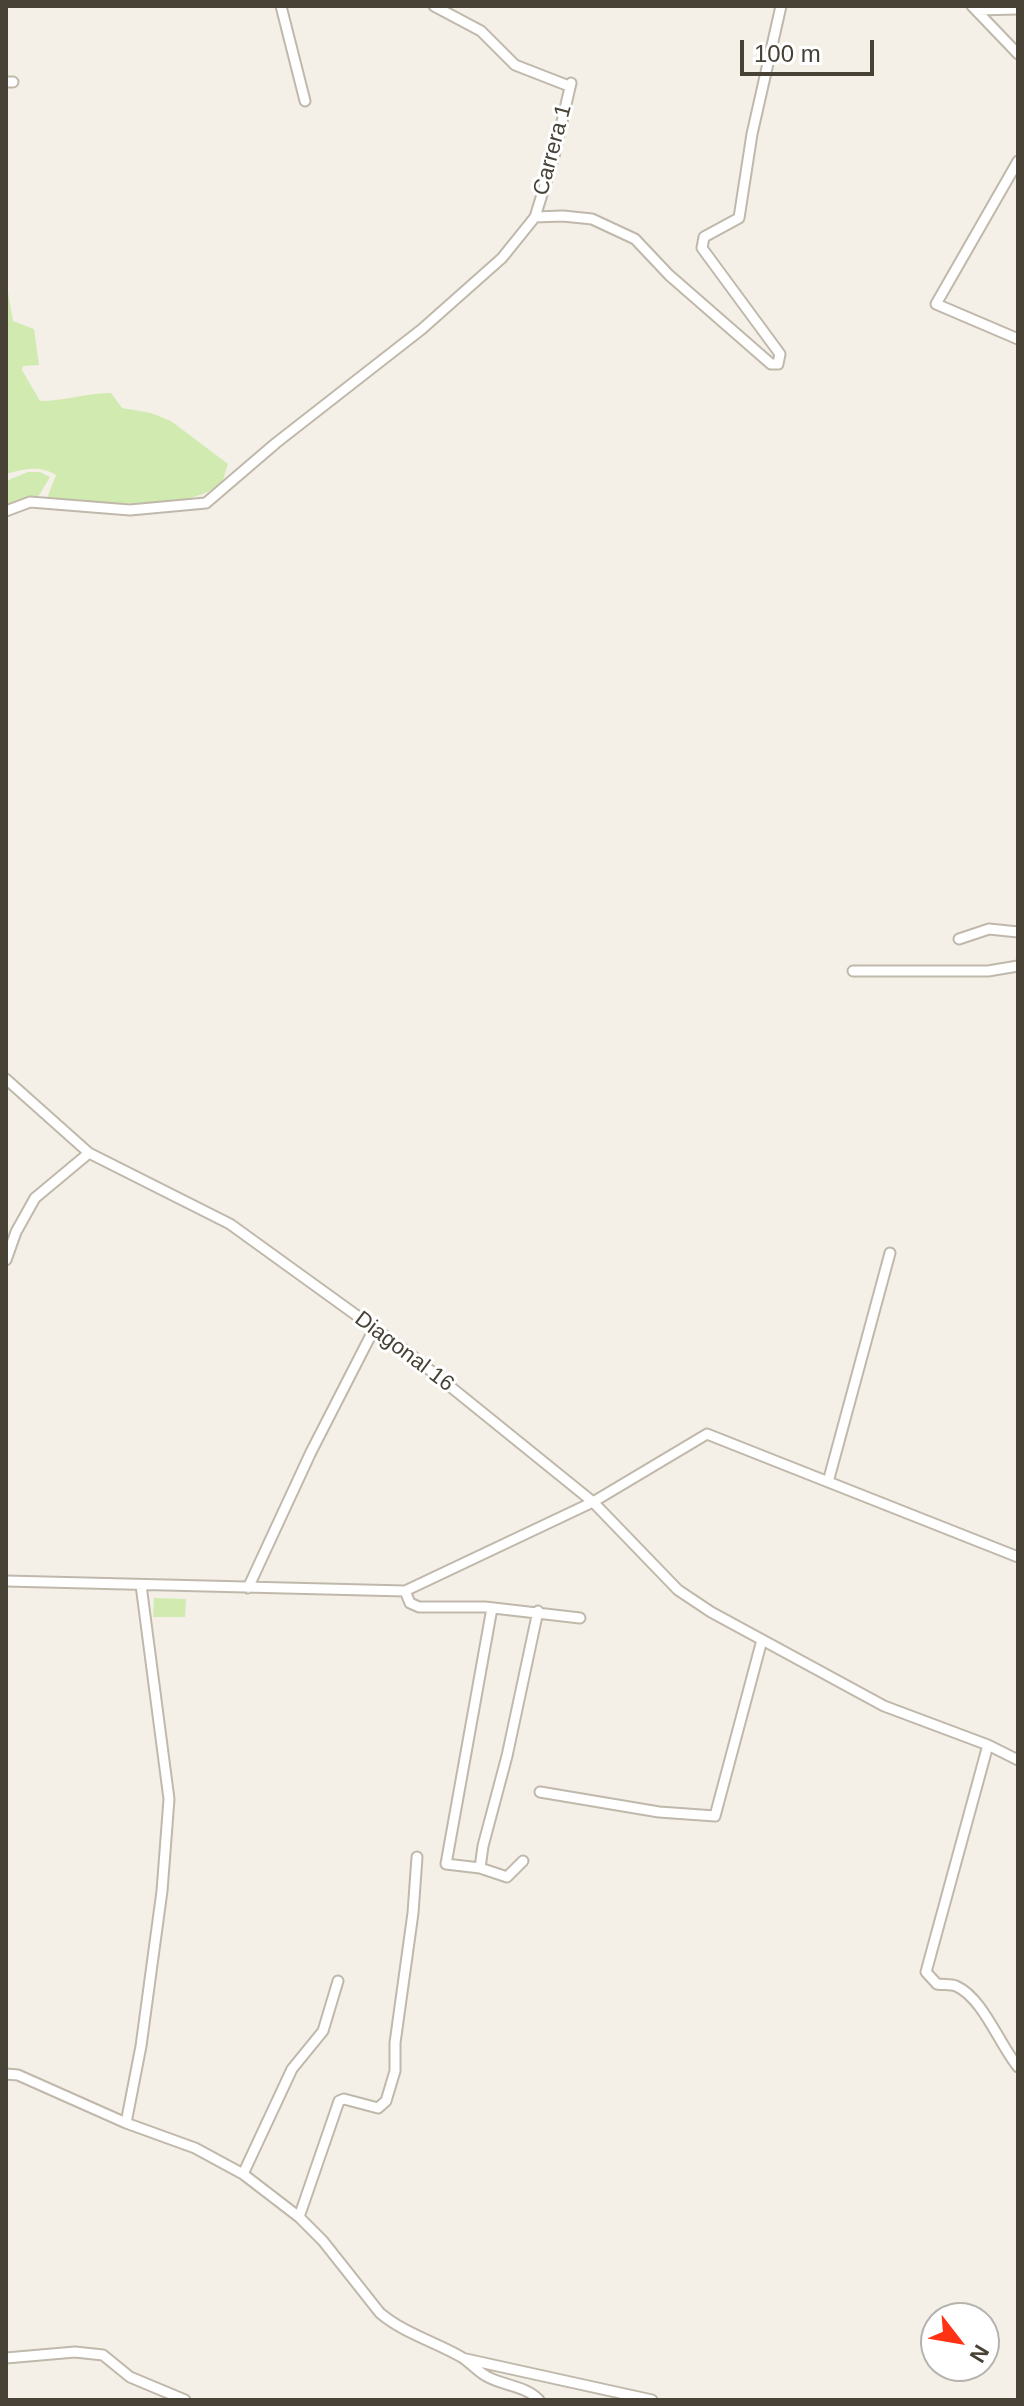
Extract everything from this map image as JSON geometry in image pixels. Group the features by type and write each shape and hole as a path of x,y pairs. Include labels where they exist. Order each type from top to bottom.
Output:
{"street":[{"path":"281,6 305,101"},
{"name":"Carrera 1","path":"434,6 481,31 515,65 570,85 554,156 535,217"},
{"path":"6,511 30,502 130,510 206,503 276,443 422,329 502,258 535,217 592,219 635,239 669,275 771,364 778,364 780,354 702,248 701,242 704,237 739,218 752,134 781,6"},
{"path":"974,8 1018,9"},
{"path":"974,8 1018,54"},
{"path":"1018,161 936,304 1018,339"},
{"path":"959,939 989,929 1018,932"},
{"path":"853,971 988,971 1018,966"},
{"name":"Diagonal 16","path":"6,1079 89,1153 230,1224 410,1354 593,1502 678,1590 884,1706 988,1745 1018,1760"},
{"path":"6,1260 16,1232 35,1198 89,1153"},
{"path":"828,1482 890,1253"},
{"path":"248,1588 311,1452 374,1329"},
{"path":"6,1581 405,1591 593,1502 707,1434 1018,1557"},
{"path":"126,2123 162,1891 169,1799 141,1585"},
{"path":"405,1591 410,1603 419,1607 538,1611 580,1618"},
{"path":"492,1608 446,1864 480,1868 507,1877 523,1861"},
{"path":"480,1868 538,1611"},
{"path":"540,1792 659,1812 715,1816 762,1640"},
{"path":"988,1745 926,1972 937,1984 955,1985 976,2001 1018,2067"},
{"path":"299,2217 339,2101 344,2099 378,2108 386,2101 393,2083 417,1857"},
{"path":"243,2174 292,2069 323,2031 338,1981"},
{"path":"6,2074 18,2075 126,2123 195,2148 243,2174 299,2217 323,2241 380,2313 431,2345 463,2358 652,2400"},
{"path":"6,2358 75,2352 103,2355 130,2377 185,2400"},
{"path":"463,2358 488,2377 529,2392 539,2400"}],"green space":[{"path":"6,281 13,321 34,329 39,365 23,366 22,370 40,401 111,393 122,408 151,413 171,421 228,464 222,481 208,492 188,498 165,502 113,503 47,498 56,475 44,470 26,469 6,474"},
{"path":"28,472 40,472 50,477 38,497 6,507 6,481"},
{"path":"154,1598 186,1599 185,1617 153,1617"}]}
